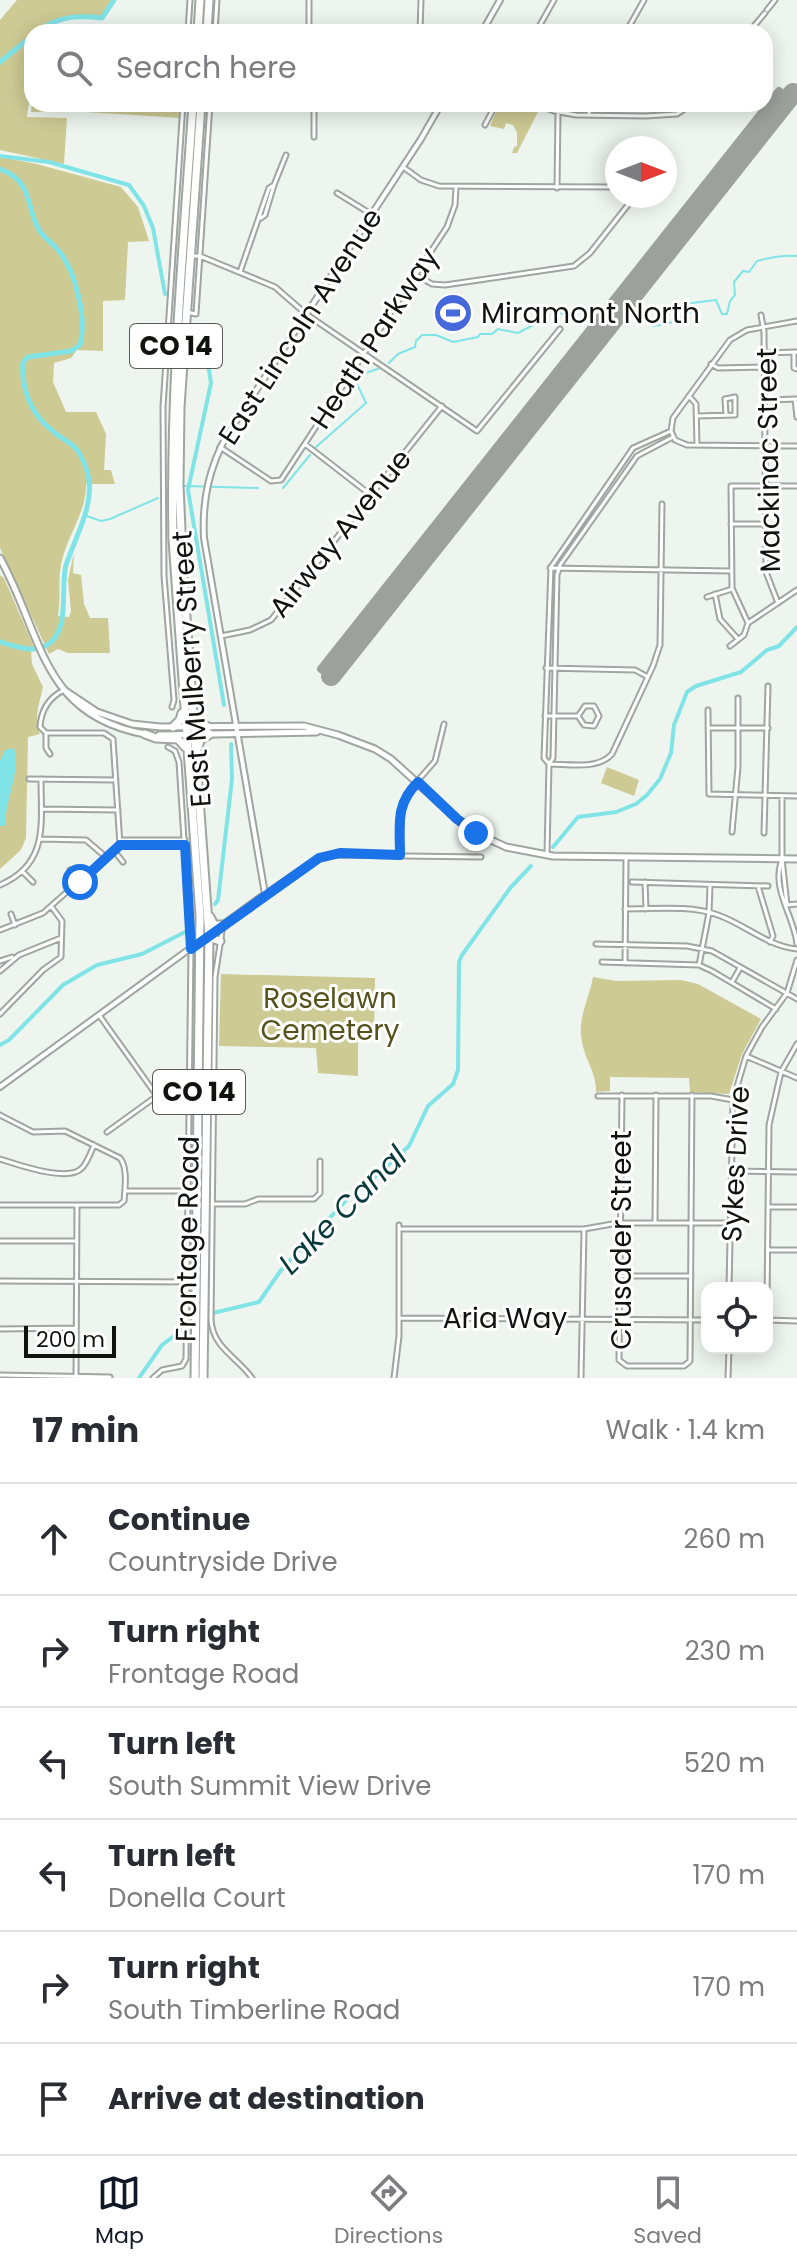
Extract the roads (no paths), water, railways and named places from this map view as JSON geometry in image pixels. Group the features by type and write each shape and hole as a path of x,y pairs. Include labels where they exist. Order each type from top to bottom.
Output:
{"highway":[{"path":"198,24 200,0"},
{"path":"208,24 209,0"},
{"name":"East Mulberry Street","path":"192,112 185,208 191,255 185,269 176,358 171,485 180,643 201,818 209,937 204,1378"},
{"name":"East Mulberry Street","path":"195,1378 204,1282 200,942 189,658 171,485 180,407 200,112"},
{"path":"173,727 183,713 178,655 180,643"},
{"path":"189,658 196,715 209,731 200,740 198,749 201,818"},
{"path":"145,734 178,739 184,743 193,807"},
{"path":"207,896 212,922 223,925"},
{"path":"209,937 220,941"}],"main road":[{"path":"0,558 45,660 71,700 96,719 145,734 322,731"},
{"path":"64,690 113,719 191,731"},
{"path":"209,731 236,726 304,726 338,735 375,749 404,769 476,833 506,847 547,856 797,859"}],"street":[{"path":"188,24 190,0"},
{"path":"216,24 217,0"},
{"path":"309,0 309,24"},
{"path":"420,24 421,0"},
{"path":"486,24 500,0"},
{"path":"540,24 554,0"},
{"path":"630,24 644,0"},
{"path":"755,24 775,0"},
{"path":"172,707 174,700 164,578 171,485 163,407 182,112"},
{"path":"191,255 209,112"},
{"path":"314,112 314,137"},
{"name":"East Lincoln Avenue","path":"265,894 204,538 207,486 220,447 436,112"},
{"path":"485,125 492,112"},
{"path":"557,188 558,112 589,115 672,115 682,112"},
{"path":"240,272 261,218 265,215 286,155"},
{"path":"403,167 431,184 456,187 605,187"},
{"name":"Heath Parkway","path":"220,447 276,482 281,480 451,218 456,187"},
{"path":"337,193 371,215"},
{"path":"414,274 432,284 445,285 574,266 586,257 625,208"},
{"path":"173,250 275,287 306,314 477,431 560,329"},
{"name":"Mackinac Street","path":"761,315 766,400 766,572 778,603"},
{"path":"672,435 673,418 723,348 739,334 797,321"},
{"path":"765,353 796,352 794,368 797,369"},
{"path":"711,364 718,368 765,367"},
{"path":"689,396 696,401 697,445"},
{"path":"697,416 726,415 736,414 735,397 725,399 726,415"},
{"path":"766,400 796,399 797,417"},
{"name":"Airway Avenue","path":"221,636 250,630 271,620 442,406"},
{"path":"672,435 681,443 697,445 797,446"},
{"path":"549,764 544,758 550,568 633,448 672,435"},
{"path":"547,856 559,568 637,456 672,435"},
{"path":"305,443 372,496"},
{"path":"748,623 732,589 731,486 797,486"},
{"path":"549,764 597,764 606,760 612,754 648,677 660,645 662,504"},
{"path":"731,524 766,524"},
{"path":"550,568 731,571"},
{"path":"707,597 732,589"},
{"path":"730,646 744,635 748,623 797,590"},
{"path":"715,594 720,619 738,639"},
{"path":"546,668 635,670 648,677"},
{"path":"764,833 768,686"},
{"path":"0,930 36,917 115,852 120,843 114,742 109,735 46,733 40,727 42,712 49,701 64,690"},
{"path":"732,832 738,698"},
{"path":"585,706 594,706 599,716 594,726 584,725 578,716 585,706"},
{"path":"708,710 709,794 797,796"},
{"path":"545,716 578,716"},
{"path":"400,855 401,808 405,796 436,759 444,724"},
{"path":"708,728 768,728"},
{"path":"46,733 46,748 50,754"},
{"name":"Frontage Road","path":"153,1378 160,1371 185,1363 187,1282 191,949 179,758 168,747"},
{"path":"29,779 116,780"},
{"path":"0,885 37,852 41,779"},
{"path":"625,909 709,913 735,922 776,946 797,947 780,885 782,796"},
{"path":"41,809 118,810"},
{"path":"40,839 86,840 107,858"},
{"path":"120,843 185,843"},
{"path":"115,852 123,862"},
{"path":"0,1087 265,894 326,855 481,857"},
{"path":"625,963 626,857"},
{"path":"20,870 33,882"},
{"path":"70,870 80,882"},
{"path":"632,882 768,886"},
{"path":"645,882 646,909"},
{"path":"699,965 709,913 710,885"},
{"path":"758,886 773,936 770,942"},
{"path":"787,905 797,904"},
{"path":"0,1014 43,970 61,957 61,918 51,906"},
{"path":"11,914 15,925"},
{"path":"223,925 215,977 212,1204 204,1282 215,1338 252,1378"},
{"path":"0,961 61,938"},
{"path":"596,944 702,948 797,999"},
{"path":"0,971 19,955"},
{"name":"Sykes Drive","path":"729,1282 733,1100 746,1056 762,1027 787,993 797,960"},
{"path":"602,962 699,965 776,1009"},
{"path":"732,982 740,967"},
{"path":"99,1015 157,1096"},
{"path":"767,1282 769,1125 781,1072 797,1044"},
{"path":"746,1056 797,1078"},
{"path":"107,1132 190,1072"},
{"name":"Crusader Street","path":"622,1095 619,1360 623,1366 688,1365 691,1319"},
{"path":"655,1223 656,1095"},
{"path":"598,1096 692,1095 733,1100"},
{"path":"691,1319 692,1095"},
{"path":"0,1115 33,1132 61,1130 122,1160 125,1191 124,1201 119,1205 0,1205"},
{"path":"0,1159 42,1172 74,1172 82,1168 94,1145"},
{"path":"212,1204 245,1204 258,1199 314,1199 320,1193 320,1161"},
{"path":"730,1171 797,1172"},
{"path":"125,1191 188,1191"},
{"path":"76,1377 77,1206"},
{"path":"768,1207 797,1207"},
{"path":"394,1378 399,1318 399,1227 584,1229 620,1223 730,1223"},
{"path":"581,1378 584,1229"},
{"path":"0,1241 77,1241"},
{"path":"768,1250 797,1250"},
{"path":"619,1276 691,1276"},
{"path":"0,1281 204,1282"},
{"name":"Aria Way","path":"399,1318 701,1320"},
{"path":"773,1320 797,1321"},
{"path":"0,1329 77,1328"},
{"path":"728,1378 729,1354"},
{"path":"0,1375 110,1377"}],"water":[{"path":"14,748 16,767 5,826 0,826 0,761 5,750"}],"waterway":[{"path":"50,24 68,18 102,18 114,0"},
{"path":"0,62 24,42"},
{"path":"0,156 49,162 129,185 144,206 153,228 165,294"},
{"path":"0,169 11,174 23,187 38,228 59,251 75,283 81,309 80,345 71,351 28,357 23,362 23,371 25,389 36,413 79,453 89,483 84,519 64,574 59,630 42,648 24,648 0,642"},
{"path":"653,326 670,323 690,313 692,303 716,300 722,314 727,314 735,295 734,282 743,271 749,272 757,261 797,256"},
{"path":"389,363 398,354 415,347 422,335 436,335 453,342 480,334 492,334 498,329 518,333 539,322 542,314 551,309 572,318"},
{"path":"190,334 208,364 211,383 188,490 224,705"},
{"path":"316,447 366,403 357,384 360,375 380,368"},
{"path":"283,488 310,455"},
{"path":"184,486 258,488"},
{"path":"84,515 101,521 110,519 158,498"},
{"name":"Lake Canal","path":"553,847 578,817 616,812 636,804 647,795 660,779 671,753 674,725 687,692 696,686 741,672 767,650 779,646 797,627"},
{"path":"215,904 218,900 232,779 231,744"},
{"name":"Lake Canal","path":"213,1313 259,1302 281,1270 354,1192 364,1187 409,1146 428,1106 453,1084 458,1070 459,962 462,955 511,887 531,866"},
{"path":"0,1045 9,1040 63,985 97,965 142,954 187,931"},
{"name":"Lake Canal","path":"139,1378 162,1345 182,1330"}],"place":[{"name":"Miramont North","path":"453,313"}],"park label":[{"name":"Roselawn Cemetery","path":"330,1014"}]}
